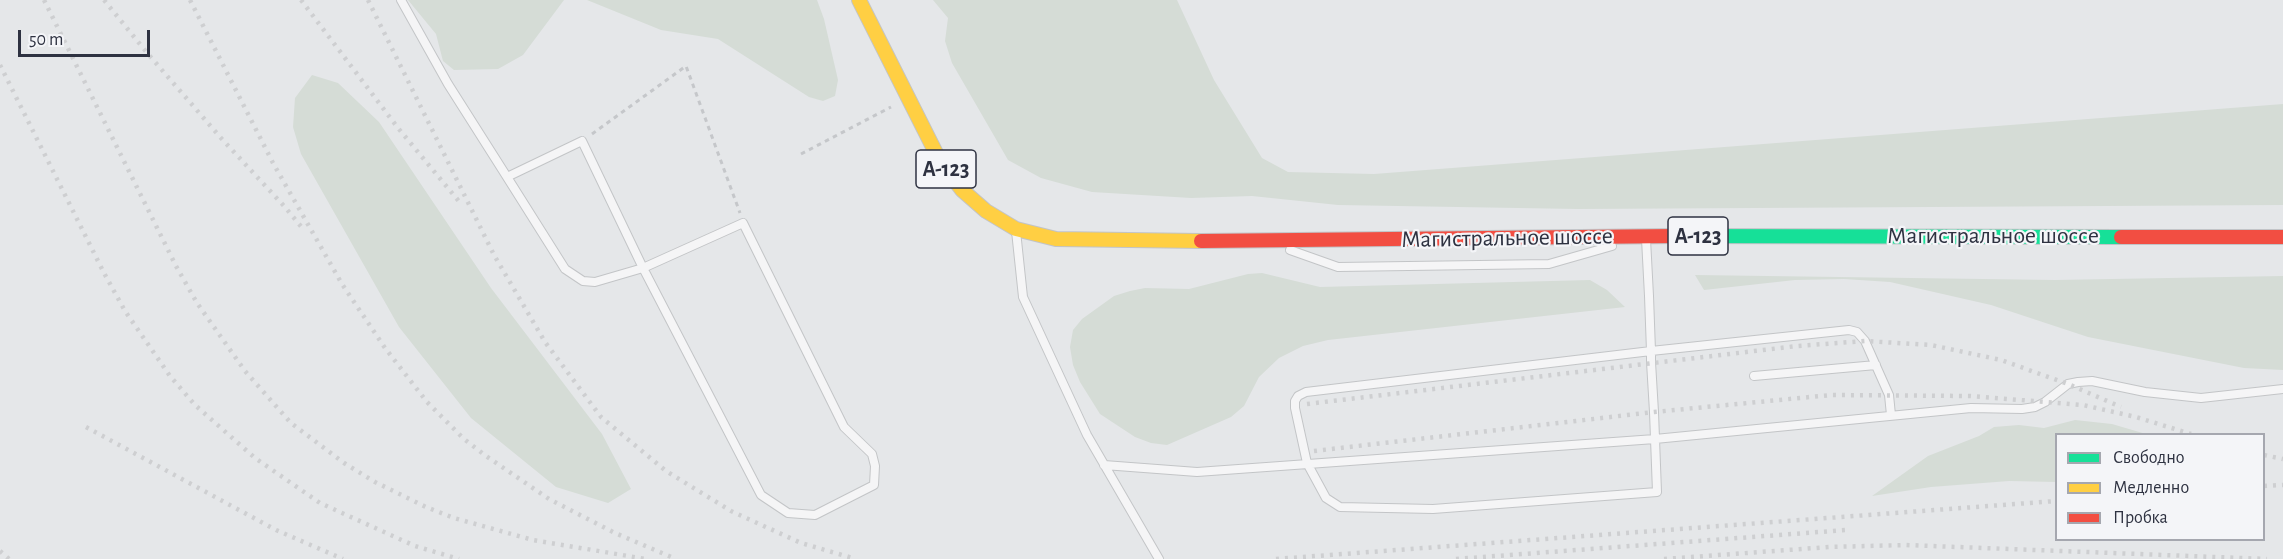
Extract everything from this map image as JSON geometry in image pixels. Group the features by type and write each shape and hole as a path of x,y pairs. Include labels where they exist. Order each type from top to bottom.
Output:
{"main road":[{"name":"Магистральное шоссе","path":"859,0 940,161 962,190 986,211 1016,229 1056,239 1268,242 1646,236 2283,237"}],"lane":[{"path":"402,0 448,84 565,269 574,276 595,282 643,268 743,223 844,427 872,454 875,466 874,485 815,515 788,513 761,495 643,268 582,141 507,177"},
{"path":"1016,229 1023,297 1087,435 1159,559"},
{"path":"1268,242 1338,267 1549,264 1646,236 1651,351 1655,439 1657,492 1433,509 1340,507 1326,498 1307,463 1295,408 1298,396 1306,393 1651,351 1849,330 1862,335 1889,396 1891,415"},
{"path":"1754,376 1876,365"},
{"path":"1104,465 1197,471 1655,439 1971,408 2022,409 2035,407 2045,402 2068,384 2092,381 2145,392 2201,398 2283,389"}],"path":[{"path":"582,141 686,66 743,223"},
{"path":"801,154 908,98"}],"shaded area":[{"path":"408,0 564,0 523,55 498,69 454,70 443,61 436,34"},
{"path":"587,0 817,0 824,19 838,80 835,96 823,101 809,97 718,39 661,30"},
{"path":"933,0 1177,0 1214,80 1262,158 1288,172 1374,174 2283,104 2283,205 1578,209 1338,205 1252,196 1191,198 1092,192 1041,178 1008,160 952,63 945,41 948,18"},
{"path":"312,75 338,83 379,122 491,288 602,434 631,489 608,503 556,487 471,418 399,327 301,154 293,127 295,98"},
{"path":"1262,273 1320,287 1590,280 1607,290 1625,307 1328,340 1303,346 1279,358 1259,377 1244,406 1231,417 1167,445 1151,443 1135,437 1100,414 1080,382 1073,365 1070,347 1073,330 1082,319 1114,296 1130,291 1145,288 1189,289 1248,274"},
{"path":"1695,275 2055,280 2283,276 2283,370 2244,368 2088,337 1991,305 1890,282 1844,279 1795,280 1704,290"},
{"path":"2075,420 2112,424 2143,433 2055,433 2055,482 2009,481 1931,487 1872,496 1928,456 1979,436 1994,427 2019,425 2044,428"}],"railway":[{"path":"44,0 176,266 197,303 245,371 291,423 344,463 375,482 454,518 533,540 646,559"},
{"path":"104,0 221,138 304,230"},
{"path":"190,0 273,163 342,284 385,348 427,402 464,439 549,499 615,533 676,559"},
{"path":"301,0 398,128 462,205"},
{"path":"368,0 494,255 545,342 601,417 666,471 731,511 801,543 856,559"},
{"path":"0,65 125,311 170,376 195,405 255,458 320,503 415,546 459,559"},
{"path":"1307,404 1797,346 1865,341 1931,345 2001,360 2068,384 2121,407"},
{"path":"1314,451 1654,412 1831,395 1970,396 2083,405 2136,417 2188,433"},
{"path":"86,427 276,530 343,559"},
{"path":"2265,455 2283,459"},
{"path":"2265,486 2283,485"},
{"path":"1276,559 2055,501"},
{"path":"1456,559 1846,530"},
{"path":"1664,559 1829,547 1906,545 2267,559"},
{"path":"0,551 9,559"}],"traffic: fast":[{"path":"1676,236 2121,237"}],"traffic: slow":[{"path":"859,0 940,161 962,190 986,211 1016,229 1056,239 1201,241"}],"traffic: jam":[{"path":"1201,241 1676,236"},
{"path":"2121,237 2283,237"}]}
